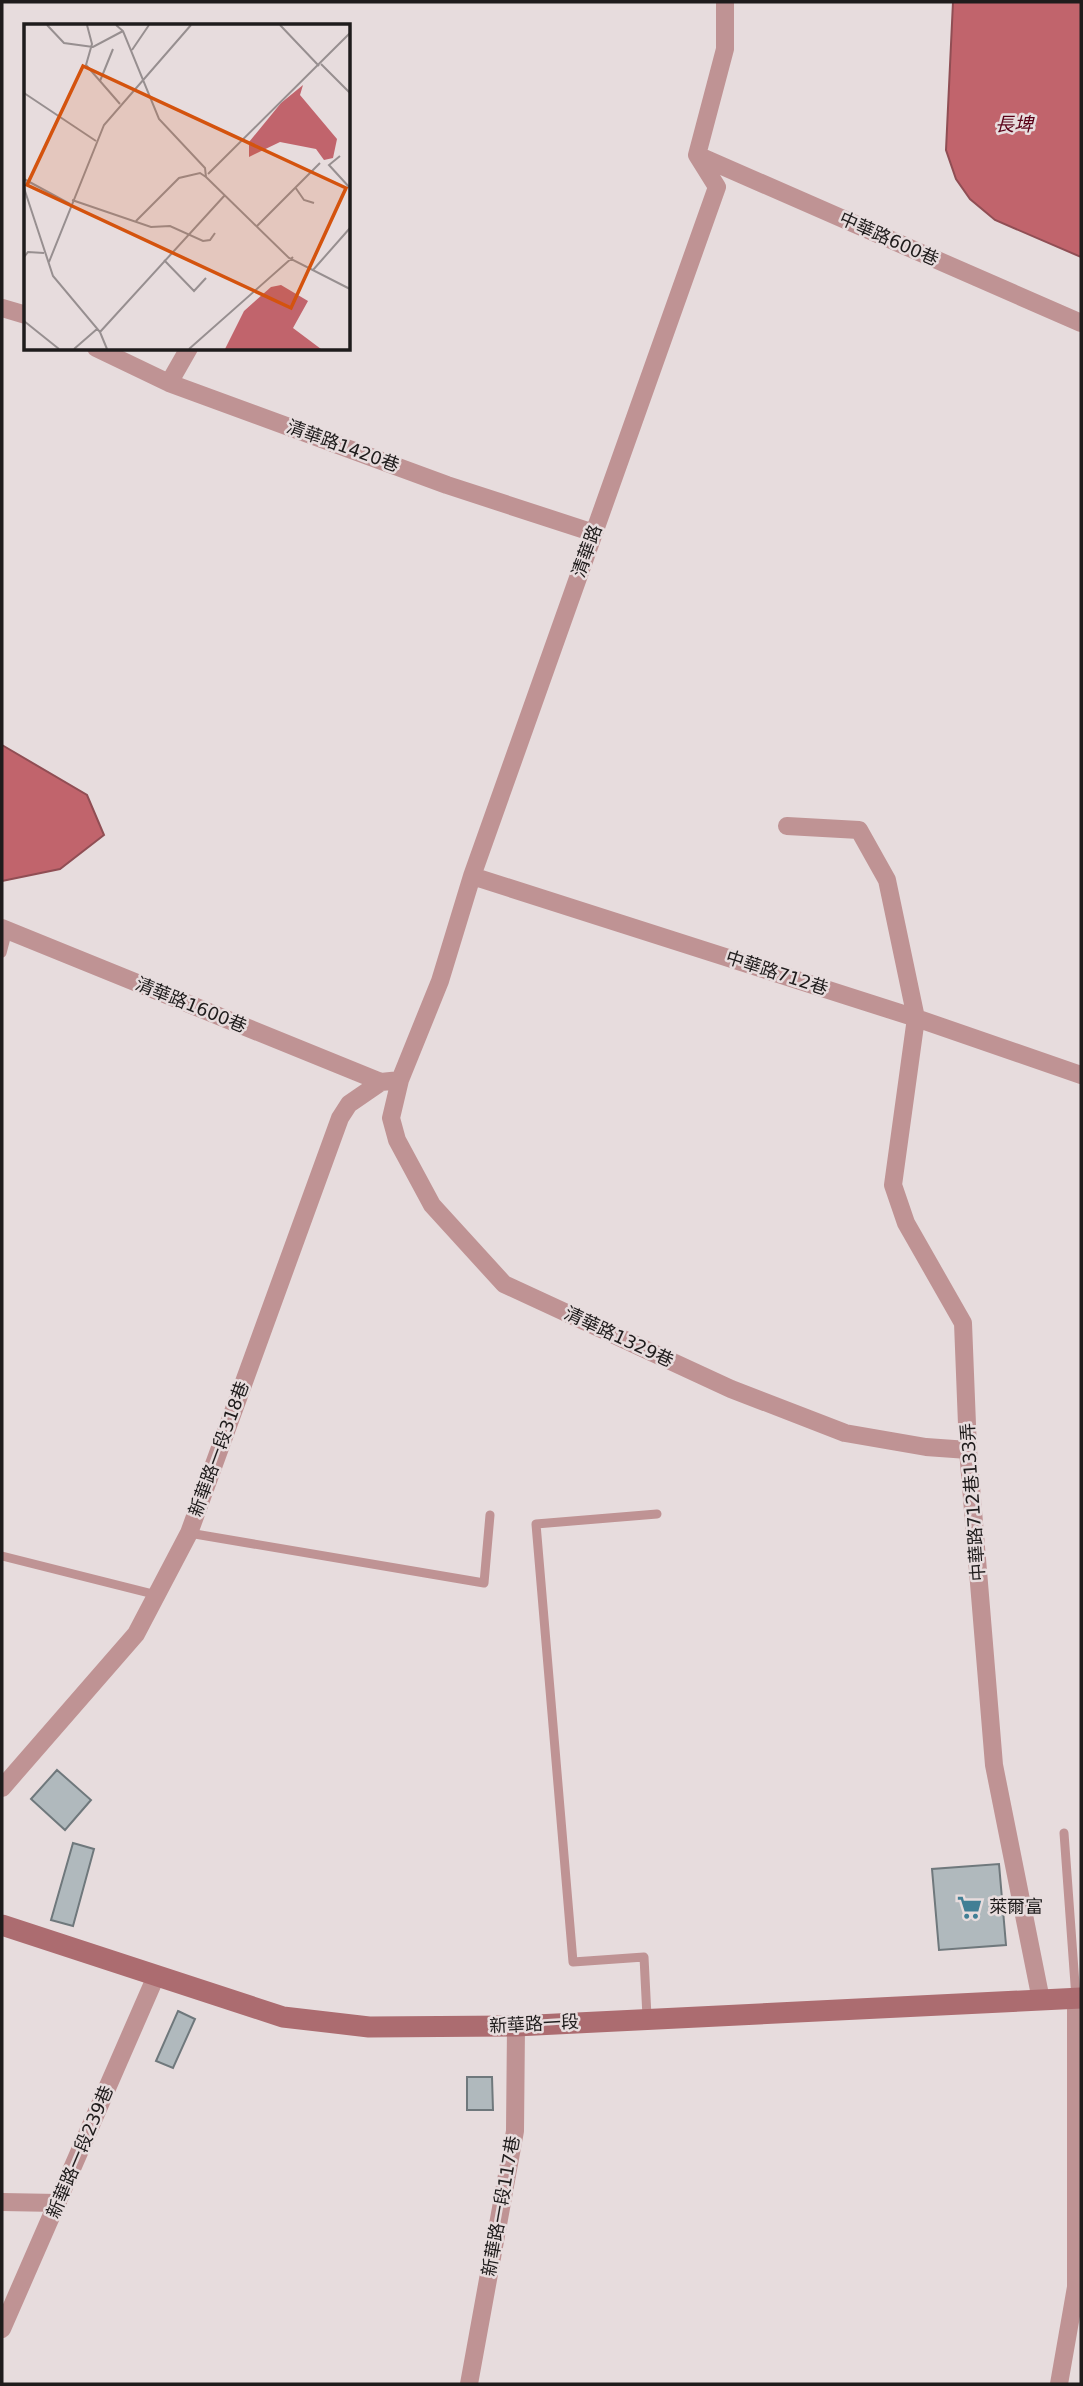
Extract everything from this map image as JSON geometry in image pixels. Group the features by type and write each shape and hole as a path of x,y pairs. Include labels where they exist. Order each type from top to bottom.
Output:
{"street":[{"path":"697,155 725,49 725,2"},
{"name":"中華路600巷","path":"697,155 1081,323"},
{"name":"清華路","path":"400,1080 440,981 472,876 717,187 697,155"},
{"path":"2,308 24,314"},
{"name":"清華路1420巷","path":"100,350 169,383 447,485 594,533"},
{"path":"169,383 187,350"},
{"name":"中華路712巷133弄","path":"787,826 859,830 887,880 916,1018 893,1185 906,1223 963,1323 968,1450 994,1765 1041,2000"},
{"name":"中華路712巷","path":"472,876 916,1018 1081,1075"},
{"name":"清華路1600巷","path":"5,929 381,1082"},
{"path":"381,1082 400,1080"},
{"name":"清華路1329巷","path":"400,1080 391,1118 397,1140 432,1205 504,1284 731,1389 845,1433 926,1447 968,1450"},
{"name":"新華路一段318巷","path":"2,1788 136,1634 157,1595 189,1533 340,1118 349,1104 381,1082"},
{"name":"新華路一段","path":"2,1925 283,2017 369,2027 516,2026 646,2017 1079,1998"},
{"name":"新華路一段239巷","path":"2,2329 156,1976"},
{"path":"1059,2384 1076,2287 1079,1998"},
{"name":"新華路一段117巷","path":"469,2384 515,2131 516,2026"},
{"path":"2,2202 58,2203"}],"lane":[{"path":"2,953 5,929"},
{"path":"646,2017 644,1957 573,1962 536,1524 657,1514"},
{"path":"189,1533 484,1583 490,1515"},
{"path":"2,1556 157,1595"},
{"path":"1064,1833 1079,1998"}],"water":[{"name":"長埤","path":"953,2 1081,2 1081,257 995,220 970,199 956,179 946,150"},
{"path":"2,745 87,795 104,835 60,869 2,881"}],"building":[{"path":"57,1770 91,1800 65,1830 31,1799"},
{"path":"73,1843 94,1849 73,1926 51,1920"},
{"name":"萊爾富","path":"999,1864 1006,1945 939,1950 932,1869"},
{"path":"178,2011 195,2019 173,2068 156,2061"},
{"path":"467,2077 492,2077 493,2110 467,2110"}],"place":[{"name":"萊爾富","path":"969,1907"}]}
